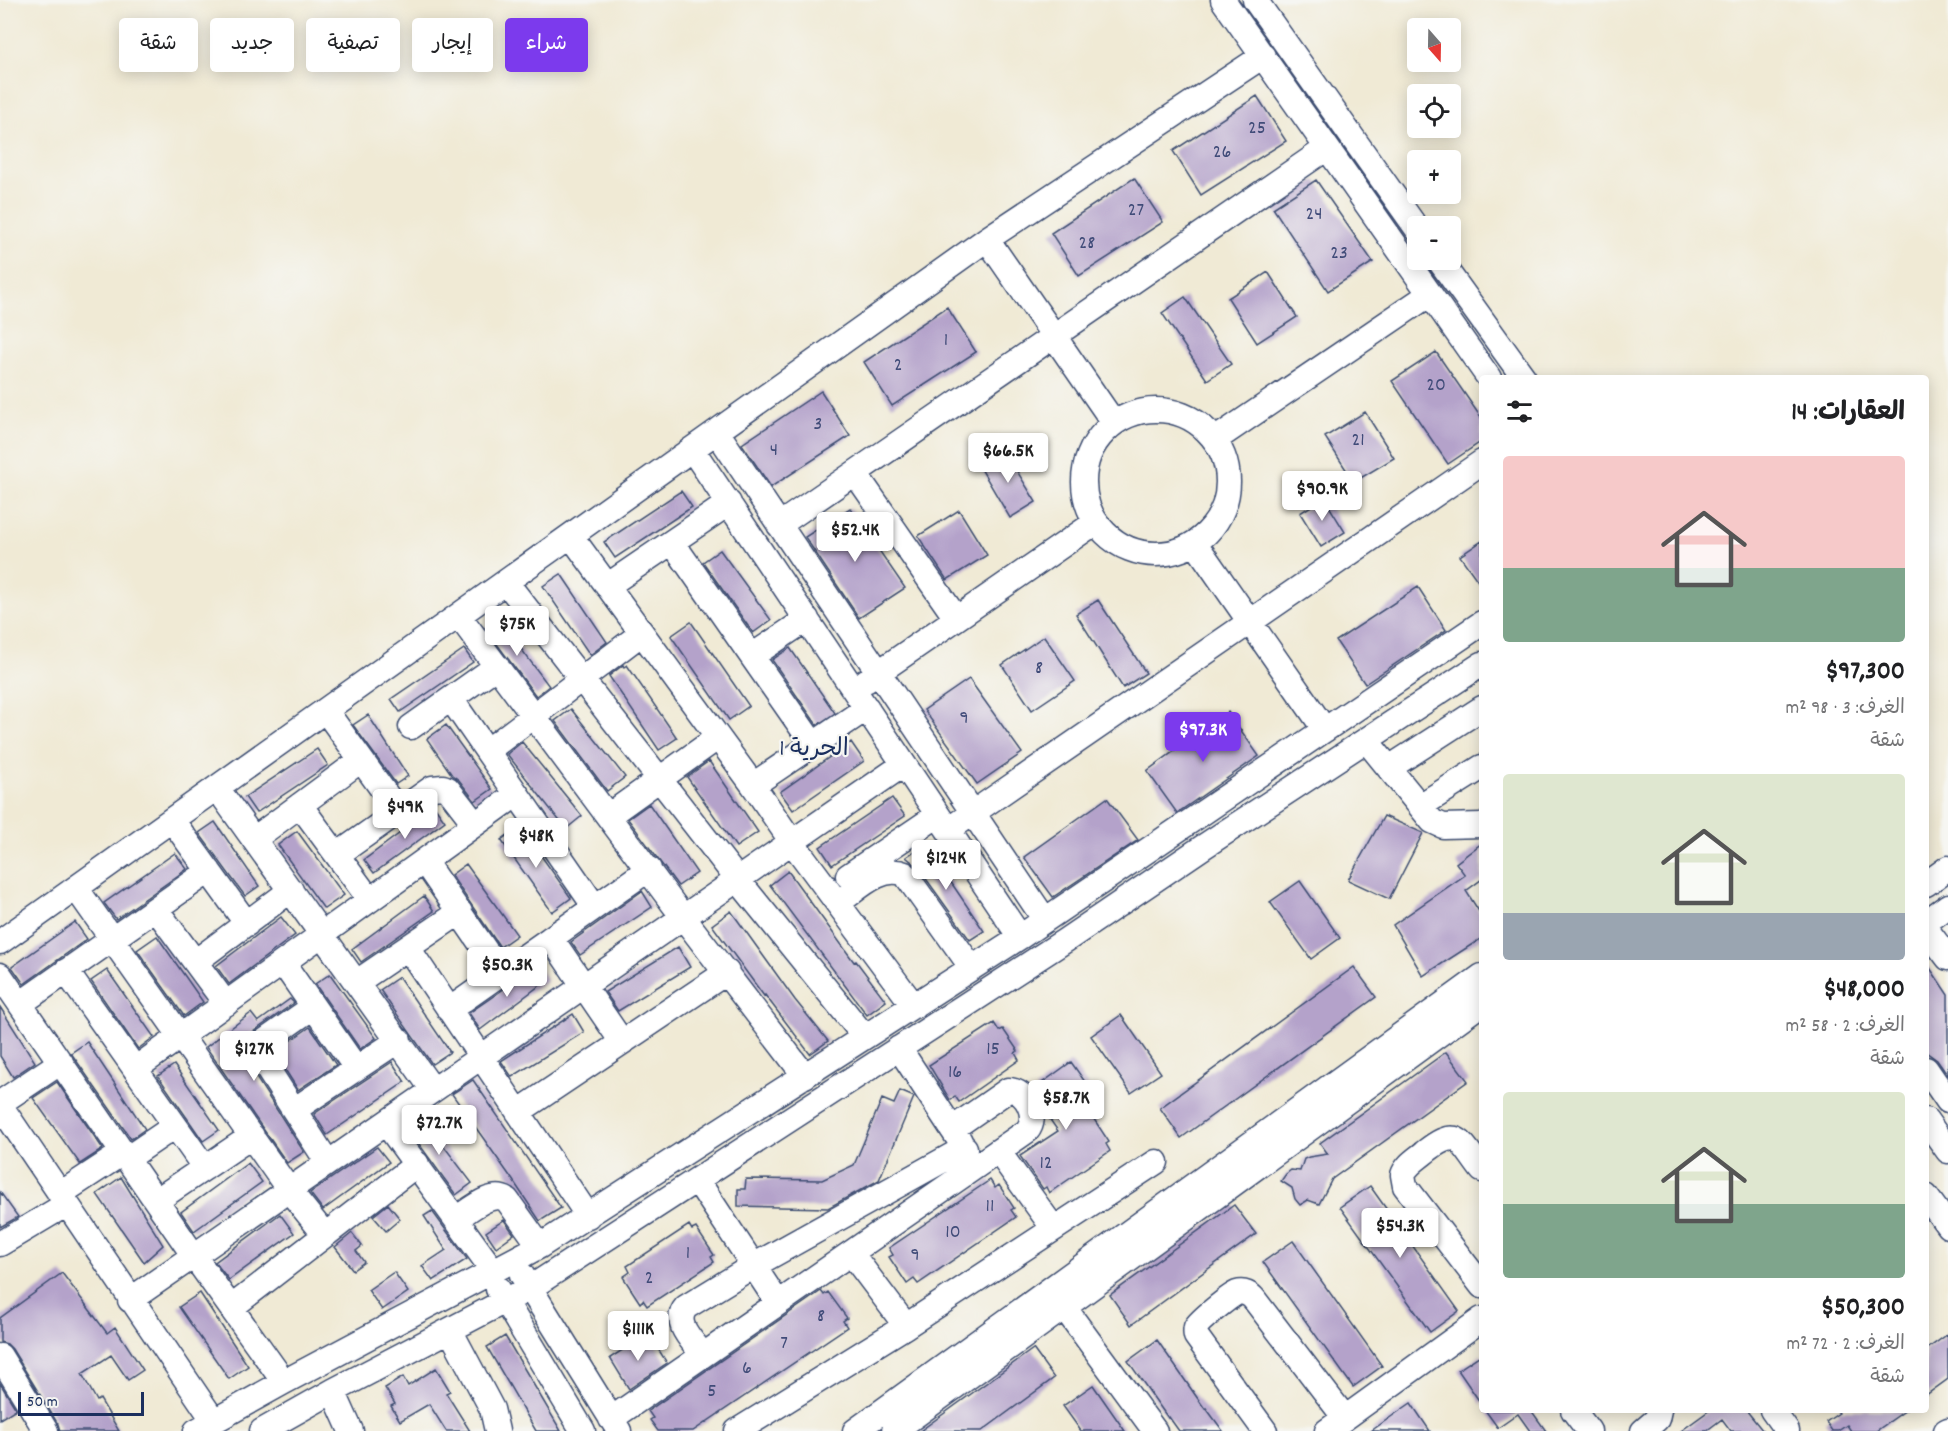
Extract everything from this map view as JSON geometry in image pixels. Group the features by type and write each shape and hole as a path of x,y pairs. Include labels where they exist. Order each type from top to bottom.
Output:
{"street":[{"path":"1223,0 1487,375"},
{"path":"1255,0 1408,216"},
{"path":"0,942 987,239 1263,56"},
{"path":"779,525 1327,148"},
{"path":"987,239 1114,423"},
{"path":"1446,270 1522,375"},
{"path":"1216,440 1430,294"},
{"path":"1157,409 1180,413 1200,423 1216,440 1226,461 1229,484 1224,507 1212,528 1195,543 1174,552 1152,554 1130,549 1111,538 1095,522 1086,501 1084,480 1088,458 1098,438 1114,423 1135,412 1157,409"},
{"path":"717,432 1045,920"},
{"path":"692,449 1020,937"},
{"path":"834,896 943,822 972,813 1479,464"},
{"path":"855,473 956,618"},
{"path":"608,586 729,503"},
{"path":"753,785 813,744 860,699 878,672 1095,522"},
{"path":"571,536 792,842 914,1006"},
{"path":"672,542 813,744"},
{"path":"1195,543 1325,730"},
{"path":"506,582 738,880 865,1037"},
{"path":"459,615 683,917 805,1076"},
{"path":"752,656 807,619"},
{"path":"61,1062 0,1104 130,1300 205,1426 499,1269 588,1216 1020,937 1479,625"},
{"path":"487,751 642,633"},
{"path":"411,727 497,666"},
{"path":"262,1431 333,1391 530,1288 900,1048 1479,666"},
{"path":"451,699 595,907"},
{"path":"1389,768 1479,710"},
{"path":"326,711 398,811"},
{"path":"608,816 717,738"},
{"path":"1366,740 1437,825 1479,825"},
{"path":"254,839 361,760"},
{"path":"130,1300 903,765"},
{"path":"1420,806 1479,769"},
{"path":"217,788 433,1090"},
{"path":"337,855 432,788 448,789 475,824"},
{"path":"135,1069 517,794"},
{"path":"300,805 370,900"},
{"path":"172,820 247,924"},
{"path":"424,861 501,973"},
{"path":"876,867 893,870 910,878 972,968"},
{"path":"1929,882 1948,868"},
{"path":"449,1010 649,869"},
{"path":"20,1004 209,871"},
{"path":"76,888 289,1190 325,1235"},
{"path":"195,962 291,890"},
{"path":"1929,920 1948,906"},
{"path":"156,909 226,1004"},
{"path":"357,982 460,912"},
{"path":"1929,933 1948,958"},
{"path":"551,938 622,1042"},
{"path":"408,948 588,1216"},
{"path":"283,963 357,1068"},
{"path":"66,971 205,1168"},
{"path":"518,1112 727,972"},
{"path":"0,975 284,1382"},
{"path":"855,1431 1479,978"},
{"path":"313,1006 256,1048 256,1054 328,1163"},
{"path":"894,1431 1479,1010"},
{"path":"294,1110 399,1040"},
{"path":"900,1048 964,1147"},
{"path":"1929,1073 1948,1101"},
{"path":"386,1123 456,1219 499,1269 530,1288 615,1425 703,1355 851,1252 964,1147 1005,1091 1015,1090 1032,1111 1032,1122 1027,1131 998,1151 964,1147 753,1266 682,1311 681,1325 703,1355"},
{"path":"1929,1124 1948,1151"},
{"path":"0,1244 126,1155 175,1126"},
{"path":"157,1200 252,1136"},
{"path":"1479,1166 1462,1143 1453,1137 1448,1137 1438,1142 1407,1167 1402,1175 1408,1190 1479,1282"},
{"path":"998,1151 1054,1229"},
{"path":"737,1431 906,1326 1156,1162"},
{"path":"232,1307 417,1164"},
{"path":"697,1180 778,1303"},
{"path":"456,1219 492,1197 502,1197 507,1200 540,1246"},
{"path":"1929,1200 1948,1226"},
{"path":"851,1252 906,1326"},
{"path":"499,1269 505,1301 583,1431"},
{"path":"1265,1431 1196,1336 1195,1331 1200,1322 1231,1297 1240,1293 1251,1295 1342,1427"},
{"path":"1064,1307 1155,1431"},
{"path":"1342,1427 1479,1321"},
{"path":"531,1344 556,1328"},
{"path":"450,1330 492,1409 497,1431"},
{"path":"1342,1427 1479,1341"},
{"path":"0,1356 36,1428"},
{"path":"333,1391 351,1431"},
{"path":"1575,1413 1589,1431"},
{"path":"1643,1431 1657,1419 1658,1413"},
{"path":"1774,1413 1787,1431"}],"building":[{"path":"1257,96 1286,141 1201,195 1173,151"},
{"path":"1134,178 1163,222 1079,276 1051,233"},
{"path":"1316,180 1373,262 1328,291 1273,208"},
{"path":"1268,272 1297,317 1257,343 1228,298"},
{"path":"1185,297 1231,364 1207,380 1162,313"},
{"path":"947,307 976,352 892,406 864,362"},
{"path":"1436,352 1479,415 1479,443 1448,464 1392,381"},
{"path":"821,391 850,436 771,487 742,444"},
{"path":"1365,412 1394,458 1354,482 1325,437"},
{"path":"1004,450 1036,502 1010,518 980,467"},
{"path":"681,491 692,507 615,558 604,542"},
{"path":"1324,498 1345,532 1321,547 1300,513"},
{"path":"850,508 905,588 859,618 805,537"},
{"path":"959,510 987,555 947,580 918,536"},
{"path":"1479,543 1479,583 1460,556"},
{"path":"720,550 771,620 753,633 703,562"},
{"path":"561,574 607,642 590,655 543,586"},
{"path":"1418,587 1446,630 1365,684 1336,641"},
{"path":"1098,600 1146,673 1123,688 1076,614"},
{"path":"498,618 549,686 536,696 485,628"},
{"path":"691,622 749,706 729,720 671,636"},
{"path":"1044,636 1075,681 1032,710 1002,665"},
{"path":"790,648 835,713 817,725 772,660"},
{"path":"464,649 473,662 400,712 391,699"},
{"path":"623,665 624,667 627,665 677,738 659,750 609,676"},
{"path":"969,679 1022,753 977,784 924,710"},
{"path":"571,709 625,777 607,791 555,721"},
{"path":"1228,712 1259,756 1177,813 1147,771"},
{"path":"368,715 408,776 396,784 353,725"},
{"path":"446,725 492,789 475,801 459,780 452,775 427,739"},
{"path":"522,742 582,816 566,829 507,754"},
{"path":"851,742 864,761 793,810 780,792"},
{"path":"317,749 328,765 256,813 245,797"},
{"path":"709,761 758,832 736,847 687,777"},
{"path":"892,798 905,816 832,865 820,847"},
{"path":"1107,798 1138,840 1053,897 1024,857"},
{"path":"649,804 697,873 678,886 628,819"},
{"path":"435,807 445,821 374,873 364,860"},
{"path":"1384,816 1423,833 1389,899 1348,880"},
{"path":"215,822 259,886 245,896 199,833"},
{"path":"520,826 571,898 552,912 501,840"},
{"path":"297,831 344,895 324,909 278,845"},
{"path":"925,844 984,931 970,940 917,866 906,857"},
{"path":"1479,845 1479,881 1466,891 1479,911 1479,940 1423,976 1393,925 1465,875 1456,863"},
{"path":"175,853 187,869 116,919 104,903"},
{"path":"466,864 517,935 500,947 451,875"},
{"path":"788,871 854,962 856,961 886,1001 867,1015 770,885"},
{"path":"1300,881 1340,938 1311,959 1270,902"},
{"path":"642,891 652,907 580,955 571,942"},
{"path":"424,896 434,911 361,962 352,949"},
{"path":"731,911 795,1000 828,1041 810,1054 712,925"},
{"path":"281,917 295,935 229,984 216,966"},
{"path":"75,922 87,939 24,984 12,967"},
{"path":"157,936 203,1002 184,1016 137,950"},
{"path":"678,947 690,967 618,1011 605,992"},
{"path":"537,966 547,980 480,1030 469,1013"},
{"path":"1929,966 1948,995 1948,1076 1937,1060 1929,1054"},
{"path":"1354,967 1376,997 1181,1138 1160,1108"},
{"path":"107,970 154,1037 138,1049 91,981"},
{"path":"330,974 376,1038 360,1049 315,984"},
{"path":"399,977 450,1052 432,1064 380,990"},
{"path":"290,999 294,1003 250,1034 242,1051 244,1059 304,1152 287,1163 206,1047 251,1013 258,1022"},
{"path":"0,1007 35,1062 13,1077 0,1056"},
{"path":"573,1014 584,1032 512,1077 501,1061"},
{"path":"1121,1015 1161,1073 1131,1093 1091,1036"},
{"path":"994,1023 999,1031 1003,1029 1018,1051 1015,1053 1019,1060 959,1102 955,1096 950,1100 929,1065"},
{"path":"310,1027 336,1065 298,1090 274,1052"},
{"path":"87,1042 145,1129 131,1139 71,1053"},
{"path":"1446,1052 1468,1081 1332,1179 1319,1204 1308,1200 1300,1205 1295,1199 1292,1188 1281,1181 1286,1174 1291,1170 1300,1171 1304,1159 1328,1154 1320,1143"},
{"path":"392,1062 405,1082 327,1135 314,1114"},
{"path":"1071,1062 1095,1096 1084,1104 1109,1142 1106,1144 1110,1151 1049,1193 1046,1187 1043,1189 1020,1156 1058,1131 1046,1114 1043,1101 1035,1088"},
{"path":"174,1065 219,1130 203,1141 158,1076"},
{"path":"473,1080 561,1208 540,1221 452,1094"},
{"path":"57,1082 103,1149 80,1164 33,1098"},
{"path":"900,1091 914,1097 879,1180 828,1208 738,1206 738,1189 745,1189 746,1179 822,1180 854,1165 882,1099 894,1104"},
{"path":"421,1116 472,1183 456,1195 406,1126"},
{"path":"377,1147 389,1162 323,1210 310,1193"},
{"path":"248,1163 262,1182 194,1231 181,1212"},
{"path":"121,1177 163,1245 144,1262 97,1194"},
{"path":"990,1180 995,1188 999,1185 1014,1208 1011,1210 1016,1217 918,1284 914,1279 907,1284 889,1257 893,1255 889,1248"},
{"path":"1370,1186 1459,1311 1430,1332 1340,1207"},
{"path":"0,1192 18,1217 0,1227"},
{"path":"388,1204 400,1219 386,1231 373,1216"},
{"path":"1234,1205 1256,1234 1131,1325 1110,1295"},
{"path":"432,1211 467,1259 433,1281 422,1266 446,1250 424,1216"},
{"path":"280,1214 294,1233 229,1280 215,1262"},
{"path":"504,1220 514,1234 496,1247 486,1232"},
{"path":"689,1225 692,1230 696,1228 714,1255 711,1257 714,1262 647,1306 643,1300 640,1303 623,1277 630,1272 627,1266"},
{"path":"352,1233 362,1246 356,1251 364,1262 353,1270 335,1247"},
{"path":"1293,1241 1382,1366 1353,1387 1263,1262"},
{"path":"394,1272 408,1292 382,1310 368,1290"},
{"path":"62,1273 107,1333 115,1327 143,1370 128,1380 111,1355 82,1374 97,1401 100,1399 119,1431 60,1431 58,1424 12,1349 0,1342 0,1318"},
{"path":"821,1291 824,1295 828,1292 847,1318 843,1321 847,1327 693,1431 658,1431 650,1420 653,1418 648,1411"},
{"path":"200,1293 248,1366 229,1379 179,1307"},
{"path":"1948,1334 1948,1379 1929,1393 1929,1348"},
{"path":"505,1336 561,1431 536,1431 487,1347"},
{"path":"641,1338 645,1344 652,1339 667,1363 629,1389 610,1358"},
{"path":"1157,1340 1223,1431 1179,1431 1168,1418 1128,1361"},
{"path":"1033,1349 1054,1378 982,1431 920,1431"},
{"path":"1479,1356 1479,1401 1458,1370"},
{"path":"436,1368 450,1391 446,1393 470,1431 446,1431 429,1404 400,1421 391,1406 395,1404 385,1388 403,1377 408,1386"},
{"path":"0,1383 16,1409 0,1419"},
{"path":"1093,1385 1125,1431 1081,1431 1063,1406"},
{"path":"1411,1403 1430,1431 1371,1431 1395,1414"},
{"path":"1487,1413 1533,1413 1546,1431 1530,1431 1518,1414 1498,1428"},
{"path":"1706,1413 1748,1413 1763,1431 1731,1431 1722,1419 1706,1431 1681,1431"},
{"path":"1839,1413 1902,1413 1876,1431 1851,1431 1847,1425 1838,1431 1832,1431 1826,1422"}],"district":[{"name":"الحرية 1","path":"814,750"}]}
